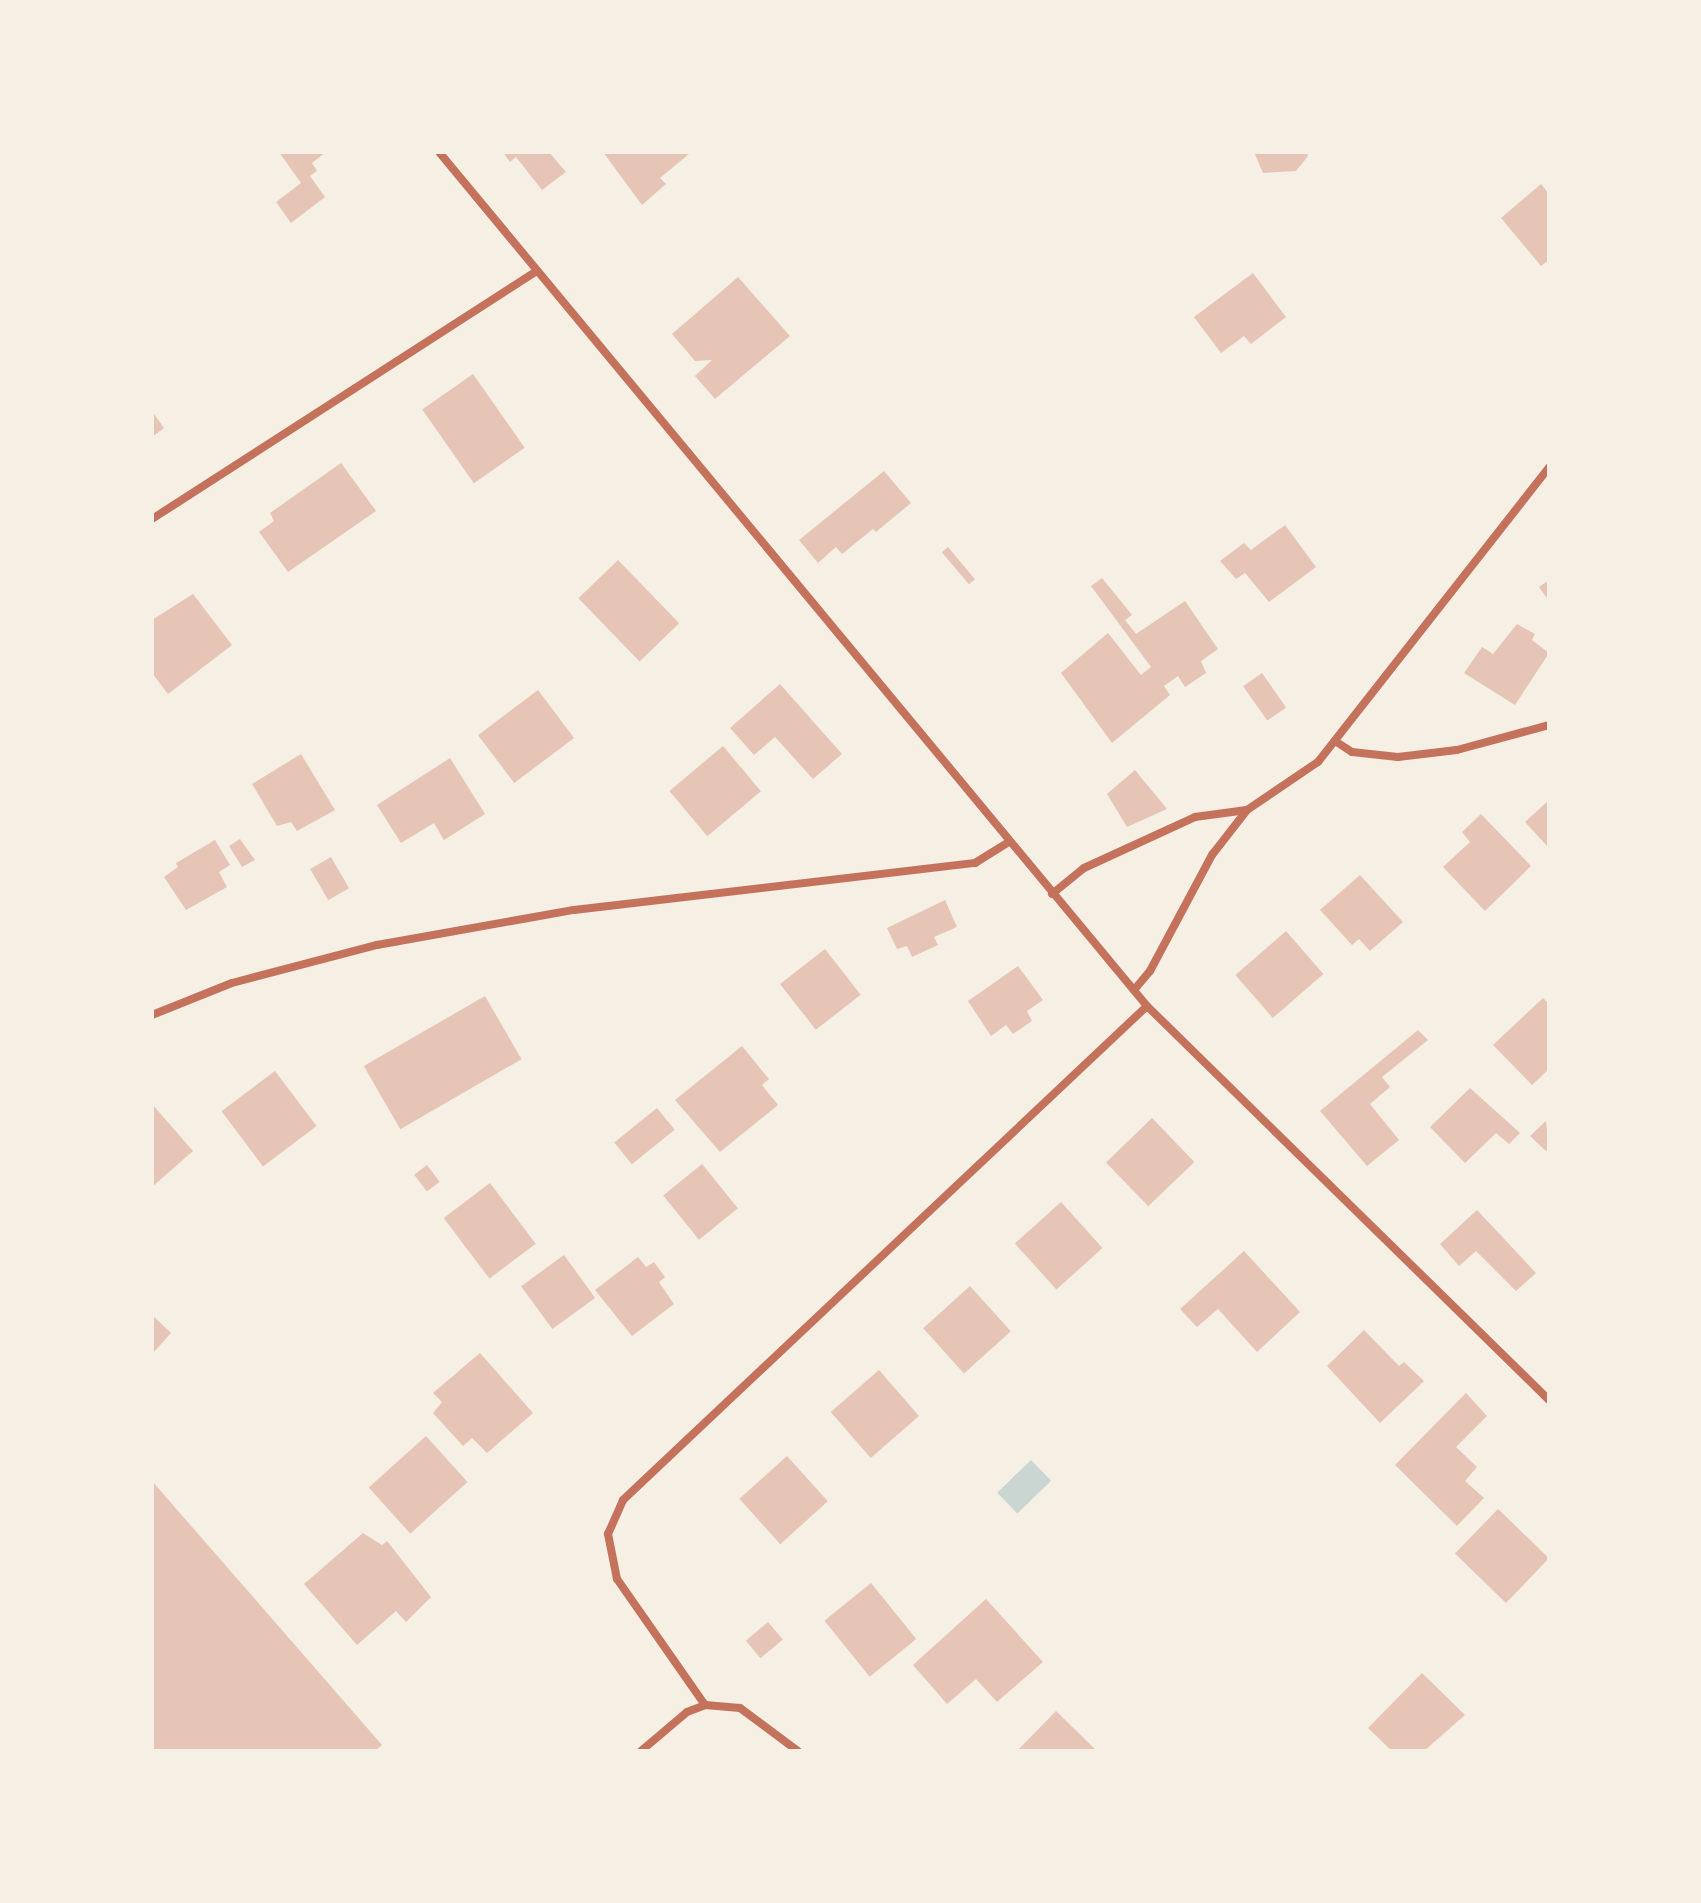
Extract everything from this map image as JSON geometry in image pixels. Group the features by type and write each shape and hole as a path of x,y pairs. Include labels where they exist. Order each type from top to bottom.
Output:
{"street":[{"path":"439,152 1147,1006 1549,1400"},
{"path":"152,519 536,272"},
{"path":"1134,990 1150,971 1212,855 1247,810 1309,770 1335,741 1549,467"},
{"path":"1335,741 1352,752 1398,757 1457,750 1549,725"},
{"path":"1052,894 1084,868 1195,817 1247,810"},
{"path":"152,1015 232,983 377,945 574,910 961,865 984,860 1009,842"},
{"path":"705,1705 617,1579 608,1534 623,1500 1147,1006"},
{"path":"641,1751 687,1712 705,1705 740,1708 798,1751"}],"shaded area":[{"path":"1031,1460 1051,1481 1017,1514 997,1493"}],"building":[{"path":"279,152 326,152 312,163 317,171 310,176 325,197 291,223 276,202 301,183"},
{"path":"503,152 549,152 566,172 542,190 516,157 510,162"},
{"path":"603,152 689,154 660,178 666,184 642,205"},
{"path":"1254,152 1307,152 1308,156 1296,171 1263,173"},
{"path":"1541,184 1549,194 1549,260 1541,266 1501,218"},
{"path":"1253,273 1286,317 1251,344 1244,336 1221,353 1194,317"},
{"path":"738,277 790,336 715,399 695,376 712,360 695,361 672,334"},
{"path":"473,374 525,448 474,483 422,410"},
{"path":"152,411 164,428 152,437"},
{"path":"341,463 376,511 288,572 259,532 274,521 270,513"},
{"path":"884,471 911,503 876,532 873,529 842,554 836,547 818,563 799,540"},
{"path":"1285,525 1316,567 1269,602 1245,573 1236,579 1220,561 1244,543 1251,550"},
{"path":"948,547 975,579 969,584 942,552"},
{"path":"618,560 679,623 640,662 578,598"},
{"path":"1102,578 1132,615 1125,620 1136,634 1185,601 1218,649 1201,661 1206,673 1185,687 1178,676 1164,686 1170,695 1112,743 1061,673 1108,633 1141,675 1151,667 1091,586"},
{"path":"1549,580 1549,601 1539,587"},
{"path":"193,594 232,645 168,694 152,673 152,620"},
{"path":"1517,624 1535,634 1532,640 1549,653 1515,705 1464,673 1482,647 1493,654"},
{"path":"1262,673 1286,707 1267,721 1243,686"},
{"path":"780,684 842,754 813,779 775,737 754,755 730,728"},
{"path":"538,690 574,738 514,783 478,735"},
{"path":"723,746 761,791 707,836 669,791"},
{"path":"301,754 335,810 297,831 291,822 277,826 252,784"},
{"path":"450,758 485,814 444,840 434,823 401,843 377,805"},
{"path":"1135,770 1167,809 1127,827 1107,794"},
{"path":"1549,800 1549,848 1525,822"},
{"path":"1481,814 1531,866 1485,911 1443,867 1470,842 1462,832"},
{"path":"240,839 255,860 242,867 229,846"},
{"path":"215,840 230,865 219,872 227,887 186,910 164,877 178,867 176,863"},
{"path":"331,857 349,888 328,900 310,869"},
{"path":"1360,875 1403,922 1370,951 1359,939 1352,945 1320,910"},
{"path":"945,900 957,927 934,937 938,945 912,957 907,946 897,949 887,928"},
{"path":"1286,931 1323,974 1273,1018 1235,975"},
{"path":"825,949 861,995 816,1030 780,984"},
{"path":"1018,966 1043,1000 1027,1011 1032,1021 1013,1034 1006,1025 991,1036 968,1001"},
{"path":"485,996 522,1059 400,1129 364,1066"},
{"path":"1543,998 1549,1004 1549,1069 1532,1085 1493,1045"},
{"path":"1418,1030 1428,1040 1382,1077 1390,1087 1370,1104 1399,1140 1367,1166 1320,1111"},
{"path":"742,1046 769,1079 762,1085 778,1105 720,1152 675,1100"},
{"path":"275,1071 317,1126 263,1166 221,1111"},
{"path":"1470,1088 1520,1133 1509,1144 1496,1133 1465,1163 1430,1127"},
{"path":"152,1104 193,1151 152,1187"},
{"path":"657,1108 675,1130 632,1164 614,1143"},
{"path":"1152,1118 1194,1162 1148,1206 1106,1162"},
{"path":"1546,1121 1549,1149 1546,1151 1530,1136"},
{"path":"702,1164 738,1208 699,1240 663,1195"},
{"path":"427,1165 440,1182 427,1191 414,1175"},
{"path":"490,1183 536,1244 489,1279 444,1218"},
{"path":"1061,1202 1102,1248 1056,1290 1015,1243"},
{"path":"1477,1210 1536,1273 1516,1291 1476,1251 1459,1266 1440,1244"},
{"path":"1244,1251 1300,1312 1257,1352 1218,1309 1197,1327 1180,1309"},
{"path":"564,1255 595,1298 552,1329 521,1286"},
{"path":"638,1257 646,1267 654,1262 665,1277 659,1282 674,1304 632,1336 595,1290"},
{"path":"970,1286 1011,1331 964,1373 923,1328"},
{"path":"152,1315 171,1333 152,1354"},
{"path":"1364,1330 1399,1366 1404,1362 1424,1381 1380,1423 1327,1366"},
{"path":"480,1353 533,1413 487,1453 472,1438 463,1446 433,1413 442,1402 433,1393"},
{"path":"879,1370 919,1416 871,1458 831,1412"},
{"path":"1466,1393 1487,1416 1456,1447 1477,1467 1465,1481 1484,1498 1457,1526 1395,1465"},
{"path":"426,1436 467,1482 410,1534 369,1488"},
{"path":"787,1456 828,1501 780,1544 739,1499"},
{"path":"152,1481 382,1745 375,1751 152,1751"},
{"path":"1498,1509 1549,1558 1506,1603 1455,1554"},
{"path":"363,1533 382,1545 387,1541 431,1597 406,1622 396,1611 357,1645 304,1584"},
{"path":"871,1583 916,1639 870,1677 824,1621"},
{"path":"986,1599 1043,1662 997,1702 976,1679 947,1704 913,1665"},
{"path":"768,1622 783,1640 761,1658 746,1641"},
{"path":"1422,1673 1465,1715 1424,1751 1392,1751 1368,1728"},
{"path":"1056,1711 1097,1751 1017,1751"}]}
